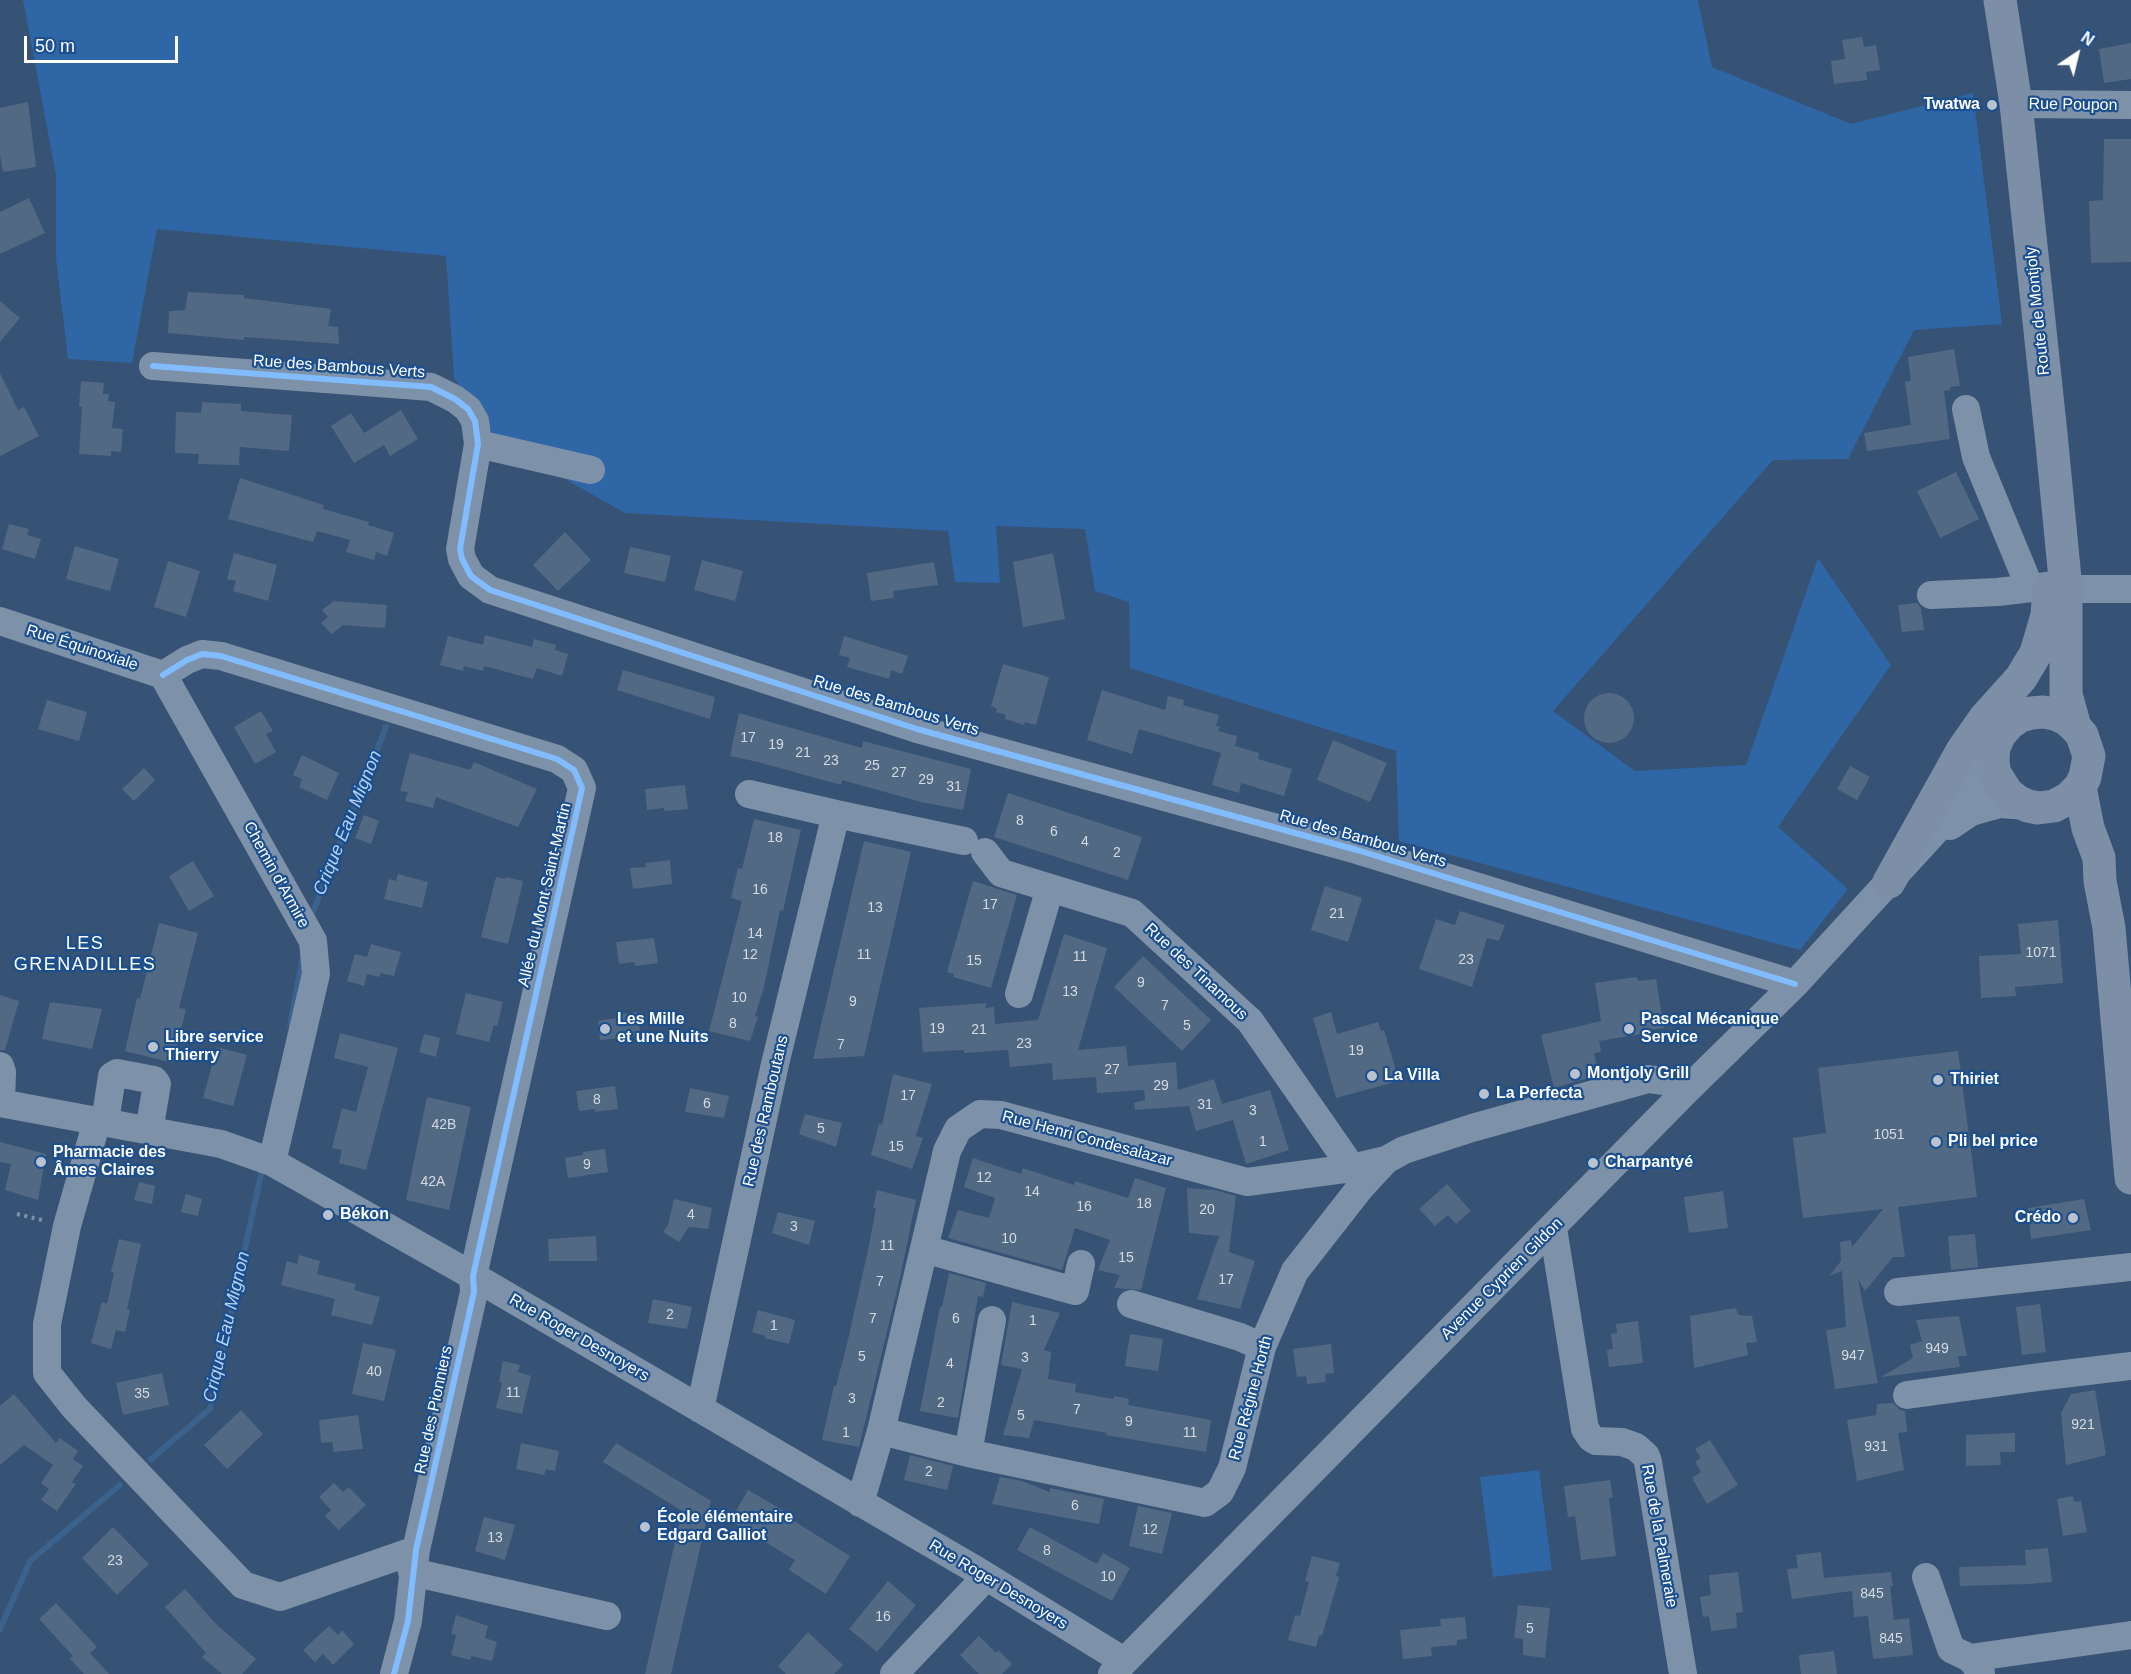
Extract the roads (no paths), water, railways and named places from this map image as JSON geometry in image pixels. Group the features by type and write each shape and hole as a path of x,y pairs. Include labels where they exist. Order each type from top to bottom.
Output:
{"main road":[{"name":"Route de Montjoly","path":"2000,0 2016,104 2051,434 2045,470 2048,587"},
{"path":"2048,587 2066,624 2066,694 2075,727"},
{"path":"1889,882 1962,751 1986,718 2021,678 2036,653 2047,615 2048,587"},
{"path":"2020,716 2043,686 2066,624"},
{"path":"2033,807 2054,806 2069,798 2080,787 2088,767 2089,756 2082,735 2066,719 2055,714 2031,712 2008,724 1994,747 1994,772 2007,794 2033,807 2073,839 2100,881"},
{"path":"2080,787 2088,828 2099,858 2100,881 2109,928 2131,1178"}],"street":[{"name":"Rue Poupon","path":"2016,104 2131,105"},
{"name":"Rue des Bambous Verts","path":"153,366 431,387 455,399 468,410 475,421 478,444 460,549 464,565 471,576 490,590 917,729 1357,850 1795,984"},
{"path":"1966,409 1976,457 2021,572 2048,587"},
{"path":"478,444 591,470"},
{"path":"1931,595 2048,587 2130,597"},
{"name":"Rue Équinoxiale","path":"0,621 163,675"},
{"name":"Allée du Mont Saint-Martin","path":"163,675 187,660 202,654 221,656 556,759 574,770 579,777 581,795 473,1276"},
{"name":"Chemin d'Armire","path":"163,675 313,941 316,974 273,1162"},
{"name":"Avenue Cyprien Gildon","path":"1117,1669 1685,1092 1795,984 1971,792 1994,747"},
{"path":"749,794 836,814"},
{"name":"Avenue Cyprien Gildon","path":"1889,882 1958,820 1971,812 2000,804 2033,807"},
{"name":"Rue des Tinamous","path":"836,814 975,847 1000,873 1132,913 1250,1021 1352,1168"},
{"name":"Rue des Ramboutans","path":"700,1409 775,1064 836,814"},
{"path":"1019,994 1050,888"},
{"path":"0,1066 2,1072 1,1103"},
{"path":"149,1131 157,1084 154,1080 117,1073 112,1076 101,1121 67,1226 47,1324 47,1373 74,1407 243,1585 280,1597 414,1561 607,1616"},
{"name":"Rue Régine Horth","path":"882,1431 968,1453 1205,1503 1220,1492 1232,1468 1262,1347 1295,1270 1360,1188 1386,1160 1404,1150 1472,1128 1648,1079 1670,1082 1685,1092"},
{"name":"Rue Roger Desnoyers","path":"1,1103 221,1144 273,1162 473,1276 986,1577 1114,1655 1117,1669"},
{"name":"Rue Henri Condesalazar","path":"860,1503 882,1431 947,1151 958,1129 980,1114 1001,1115 1247,1182 1352,1168 1386,1160"},
{"name":"Rue de la Palmeraie","path":"1553,1228 1585,1430 1596,1441 1622,1442 1636,1447 1646,1456 1683,1674"},
{"path":"924,1249 1075,1291 1081,1264"},
{"path":"1898,1293 2131,1267"},
{"name":"Rue des Pionniers","path":"394,1674 408,1621 414,1561 474,1292 473,1276"},
{"path":"1131,1304 1240,1337 1262,1347"},
{"path":"968,1453 992,1320"},
{"path":"1906,1395 2131,1366"},
{"path":"894,1674 986,1577"},
{"path":"1926,1577 1951,1649 1976,1666 2131,1635"}],"waterway":[{"name":"Crique Eau Mignon","path":"310,919 386,727"},
{"name":"Crique Eau Mignon","path":"290,1025 302,961"},
{"name":"Crique Eau Mignon","path":"151,1459 210,1409 262,1170"},
{"name":"Crique Eau Mignon","path":"0,1629 30,1561 120,1485"}],"place":[{"name":"Twatwa","path":"1992,105"},
{"name":"Les Mille et une Nuits","path":"605,1029"},
{"name":"Pascal Mécanique Service","path":"1629,1029"},
{"name":"Libre service Thierry","path":"153,1047"},
{"name":"Montjoly Grill","path":"1575,1074"},
{"name":"La Villa","path":"1372,1076"},
{"name":"Thiriet","path":"1938,1080"},
{"name":"La Perfecta","path":"1484,1094"},
{"name":"Pli bel price","path":"1936,1142"},
{"name":"Pharmacie des Âmes Claires","path":"41,1162"},
{"name":"Charpantyé","path":"1593,1163"},
{"name":"Békon","path":"328,1215"},
{"name":"Crédo","path":"2073,1218"},
{"name":"École élémentaire Edgard Galliot","path":"645,1527"}],"district":[{"name":"LES GRENADILLES","path":"85,954"}]}
